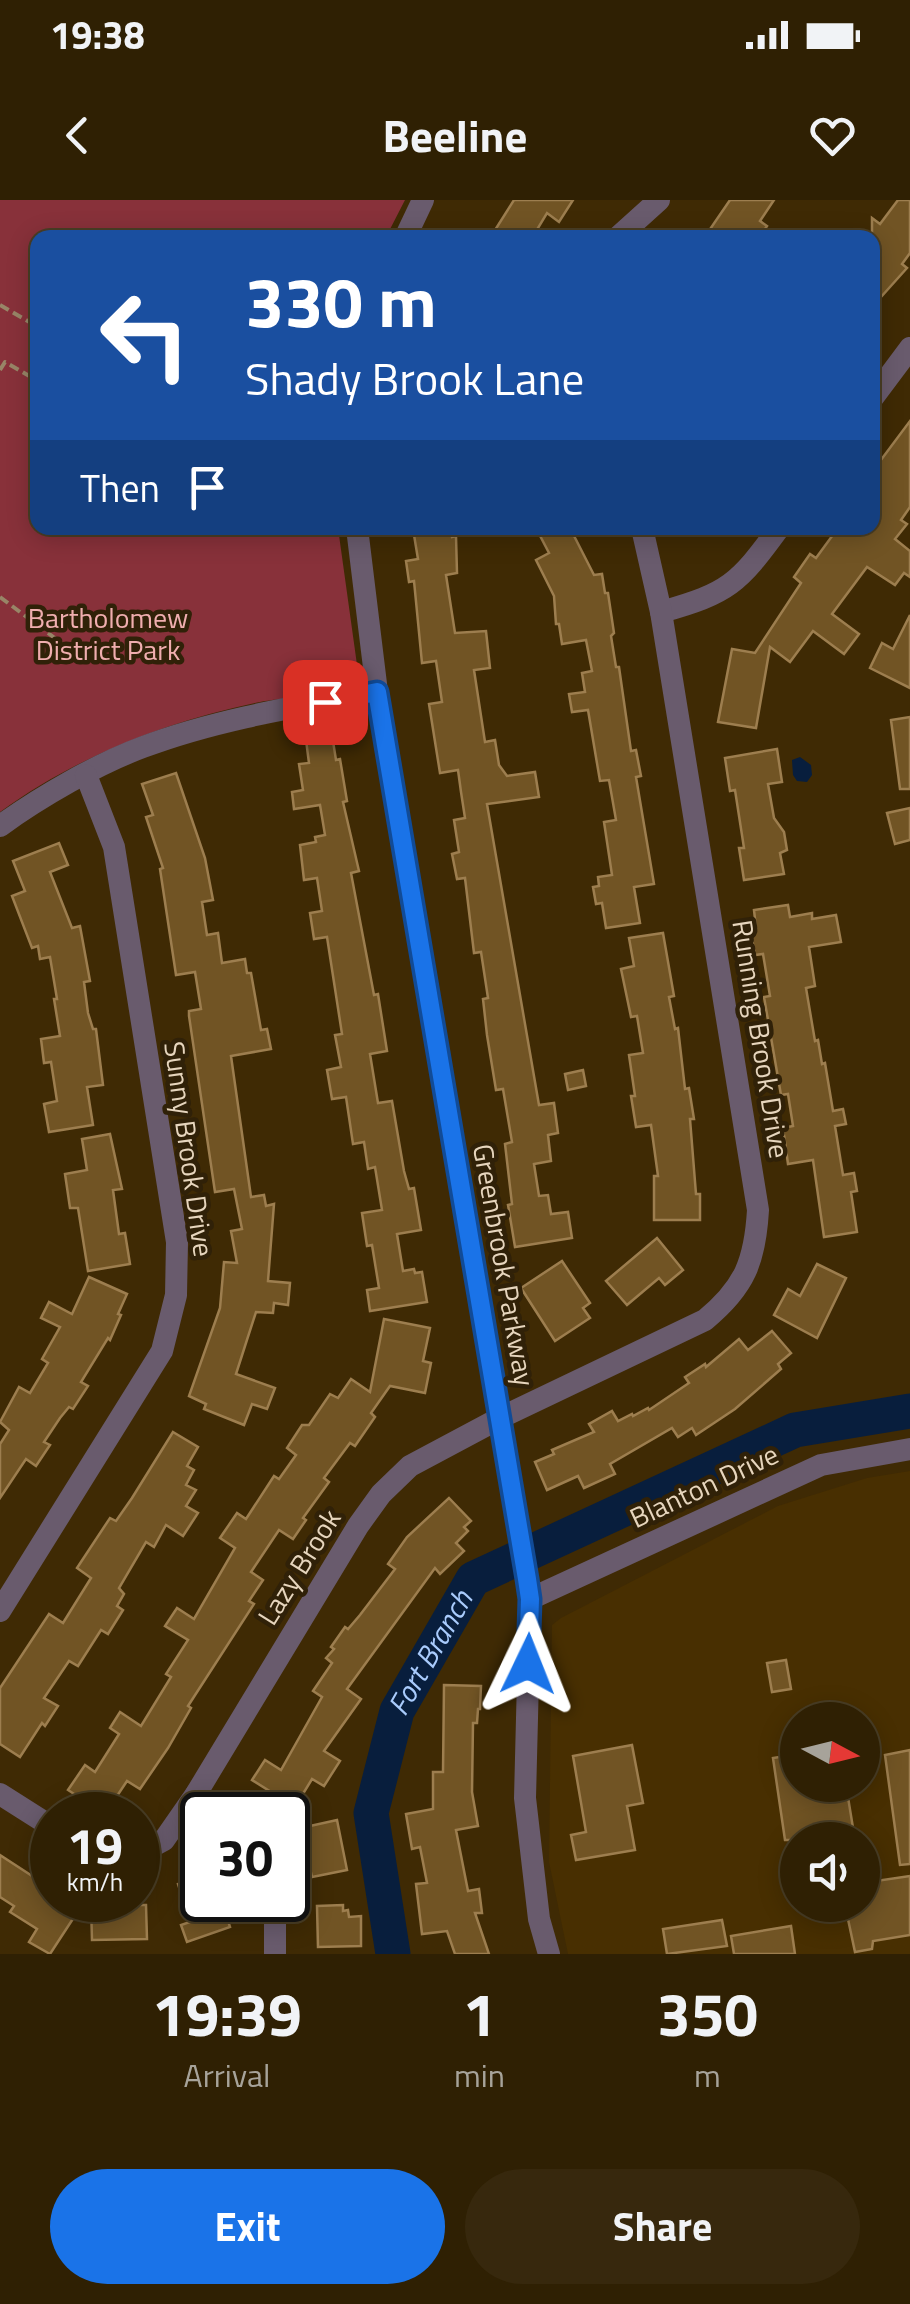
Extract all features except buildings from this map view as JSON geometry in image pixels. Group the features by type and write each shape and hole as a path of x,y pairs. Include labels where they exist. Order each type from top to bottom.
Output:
{"street":[{"path":"409,230 423,200"},
{"path":"626,230 659,200"},
{"path":"880,389 910,348"},
{"name":"Greenbrook Parkway","path":"358,535 377,692 529,1589 524,1798 539,1919 550,1954"},
{"name":"Running Brook Drive","path":"500,1418 706,1320 730,1299 746,1273 756,1242 758,1210 662,612 644,535"},
{"path":"662,612 706,600 733,585 773,535"},
{"path":"0,826 142,747 208,728 377,692"},
{"name":"Sunny Brook Drive","path":"0,1611 162,1351 176,1295 177,1242 114,847 86,775"},
{"name":"Lazy Brook","path":"197,1792 358,1526 382,1494 410,1466 500,1418"},
{"name":"Blanton Drive","path":"529,1589 821,1465 910,1449"},
{"path":"0,1794 30,1813"},
{"name":"Lazy Brook","path":"160,1842 180,1817"},
{"path":"275,1922 275,1954"}],"path":[{"path":"0,305 30,322"},
{"path":"0,370 6,362 30,376"},
{"path":"0,597 60,642 71,657"}],"shaded area":[{"path":"910,1471 910,1954 568,1954 549,1862 552,1625 778,1506 867,1478"}],"green space":[{"name":"Bartholomew District Park","path":"0,200 405,200 390,230 30,230 30,535 339,535 358,672 352,680 329,691 226,710 124,743 60,774 0,812"}],"water":[{"path":"800,757 811,765 812,775 807,782 797,781 793,775 792,760"}],"waterway":[{"name":"Fort Branch","path":"393,1954 371,1813 397,1711 473,1579 795,1430 910,1411"}],"route":[{"path":"325,702 377,692 527,1579 528,1664"}]}
